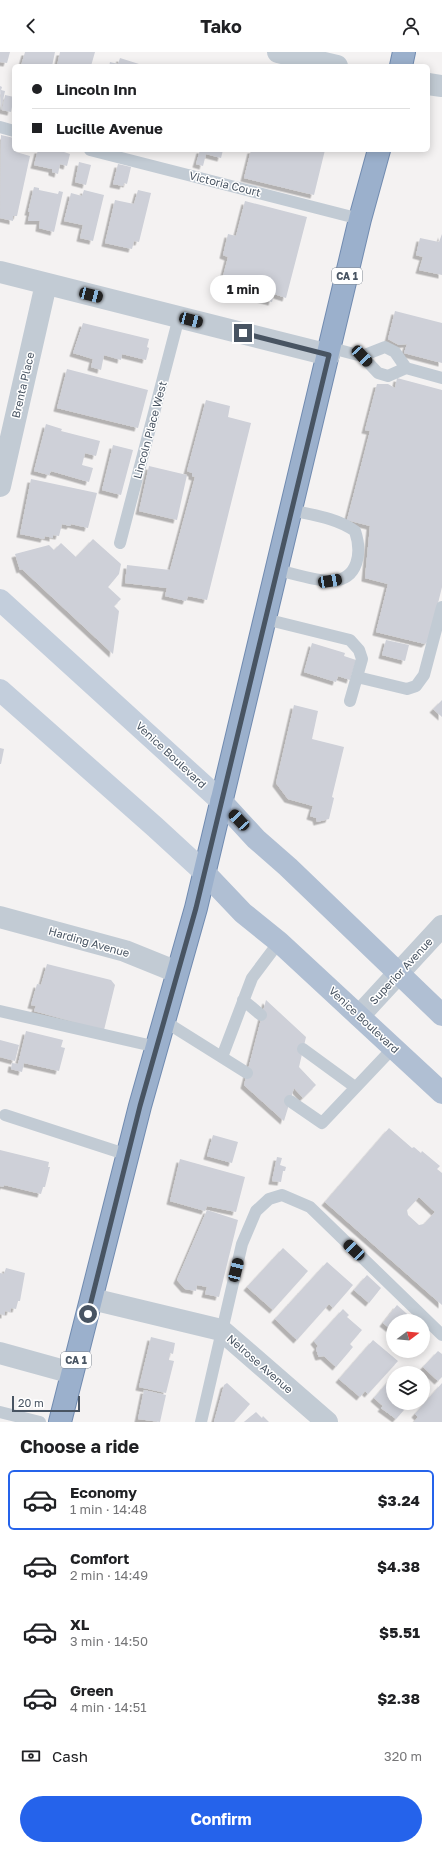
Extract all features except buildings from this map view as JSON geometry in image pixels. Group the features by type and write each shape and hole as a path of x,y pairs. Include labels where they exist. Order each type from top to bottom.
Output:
{"highway":[{"path":"401,64 404,52"},
{"name":"CA 1","path":"60,1422 128,1155 205,873 221,801 330,351 360,219 377,152"}],"main road":[{"name":"Venice Boulevard","path":"0,600 221,801 256,839 288,867 442,1015"},
{"name":"Venice Boulevard","path":"0,690 145,817 205,873 243,913 279,942 442,1093"}],"street":[{"path":"278,52 329,64"},
{"path":"430,84 442,86"},
{"path":"0,272 179,317 330,351"},
{"name":"Brenta Place","path":"0,486 46,284"},
{"name":"Harding Avenue","path":"0,917 125,951 177,972"},
{"name":"Superior Avenue","path":"359,1016 442,926"},
{"name":"Nelrose Avenue","path":"92,1299 221,1330 328,1422"},
{"path":"0,1353 72,1373"}],"lane":[{"path":"0,127 12,130"},
{"name":"Victoria Court","path":"98,152 360,219"},
{"name":"Lincoln Place West","path":"120,543 179,317"},
{"path":"330,351 362,356 385,347 395,352 406,368"},
{"path":"362,356 378,373 388,376 406,368 442,378"},
{"path":"277,570 330,581 343,579 354,570 357,560 359,549 356,531 335,521 291,510"},
{"path":"357,677 407,689 416,686 424,675 442,607"},
{"path":"265,620 350,640 359,650 362,659 350,701"},
{"path":"222,1058 252,978 279,942"},
{"path":"243,1000 261,1015"},
{"path":"0,1011 157,1046"},
{"path":"164,1021 247,1073"},
{"path":"290,1101 322,1123 394,1048"},
{"path":"303,1049 355,1087"},
{"path":"5,1115 128,1155"},
{"path":"201,1422 242,1244 256,1211 269,1199 282,1195 310,1207 442,1335"},
{"path":"0,1412 40,1422"}],"route":[{"path":"88,1314 140,1106 196,908 329,355 243,333"}]}
